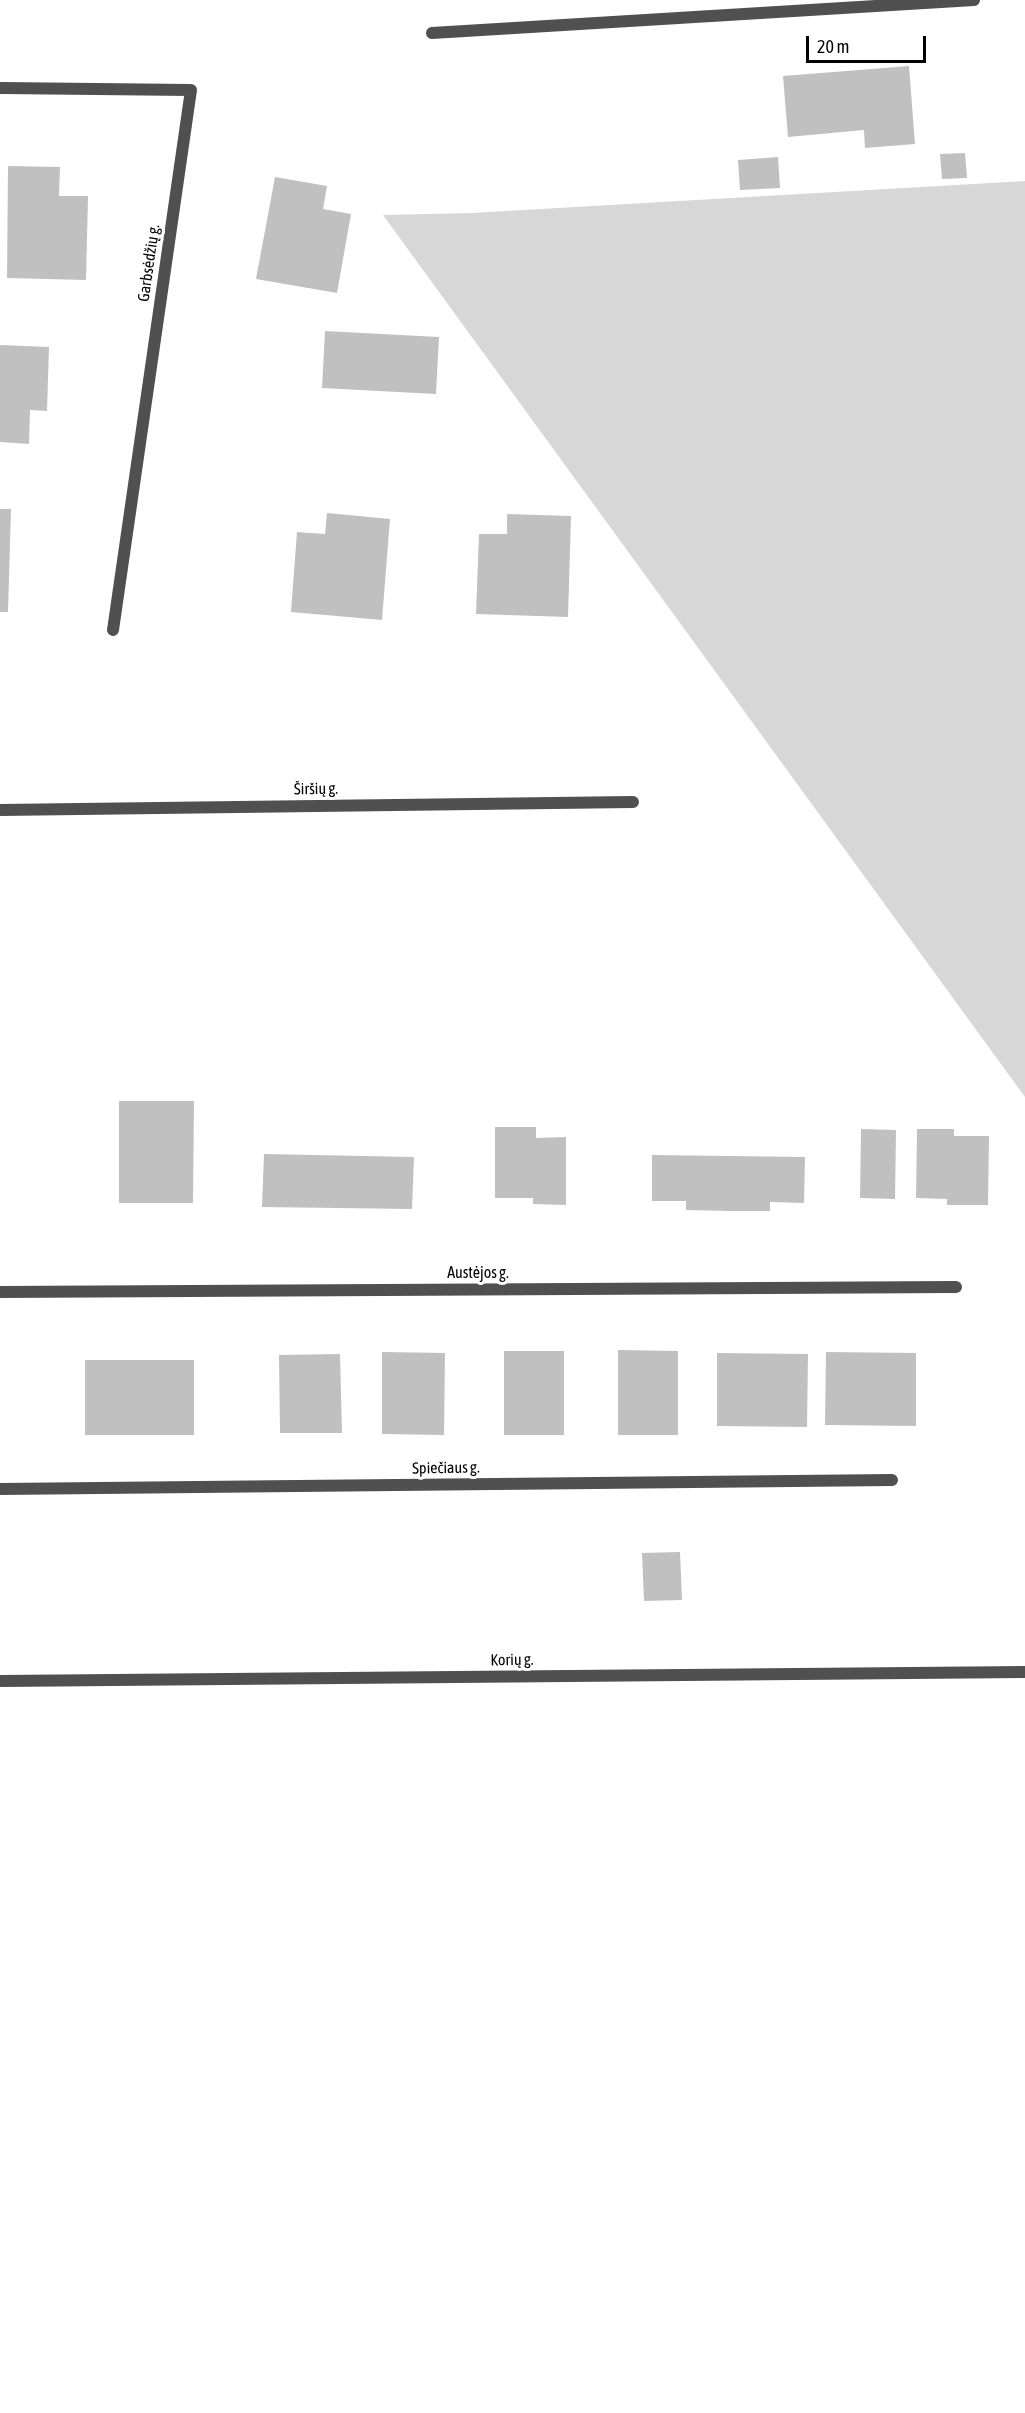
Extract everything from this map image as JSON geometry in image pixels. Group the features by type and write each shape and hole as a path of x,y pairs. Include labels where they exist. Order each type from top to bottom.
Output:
{"street":[{"path":"432,33 974,0"},
{"name":"Garbsėdžių g.","path":"0,88 191,90 113,630"},
{"name":"Širšių g.","path":"0,810 633,802"},
{"name":"Austėjos g.","path":"0,1292 956,1287"},
{"name":"Spiečiaus g.","path":"0,1489 892,1480"},
{"name":"Korių g.","path":"0,1681 1025,1672"}],"shaded area":[{"path":"1025,181 1025,1097 383,215 472,213"}],"building":[{"path":"909,66 915,144 865,148 864,130 788,137 783,76"},
{"path":"965,153 967,178 942,179 940,154"},
{"path":"778,157 780,188 740,190 738,160"},
{"path":"8,166 60,167 59,196 88,196 86,280 7,278"},
{"path":"275,177 327,186 323,209 351,214 337,293 256,279"},
{"path":"325,331 439,337 436,394 322,388"},
{"path":"0,345 49,347 47,411 30,410 29,444 0,442"},
{"path":"0,509 11,509 8,612 0,612"},
{"path":"327,513 390,519 382,620 291,612 297,532 325,534"},
{"path":"507,514 571,516 568,617 476,614 479,534 507,534"},
{"path":"119,1101 194,1101 193,1203 119,1203"},
{"path":"495,1127 536,1127 536,1138 566,1137 566,1205 533,1204 533,1198 495,1198"},
{"path":"861,1129 896,1130 895,1199 860,1198"},
{"path":"917,1129 954,1129 954,1136 989,1136 988,1205 947,1205 947,1199 916,1198"},
{"path":"264,1154 414,1157 412,1209 262,1207"},
{"path":"652,1155 805,1157 804,1203 770,1202 770,1211 728,1211 686,1210 686,1201 652,1201"},
{"path":"618,1350 678,1351 678,1435 618,1435"},
{"path":"504,1351 564,1351 564,1435 504,1435"},
{"path":"382,1352 445,1353 444,1435 382,1434"},
{"path":"826,1352 916,1353 916,1426 825,1425"},
{"path":"717,1353 808,1354 807,1427 717,1426"},
{"path":"340,1354 342,1433 280,1433 279,1355"},
{"path":"85,1360 194,1360 194,1435 85,1435"},
{"path":"680,1552 682,1600 644,1601 642,1553"}]}
